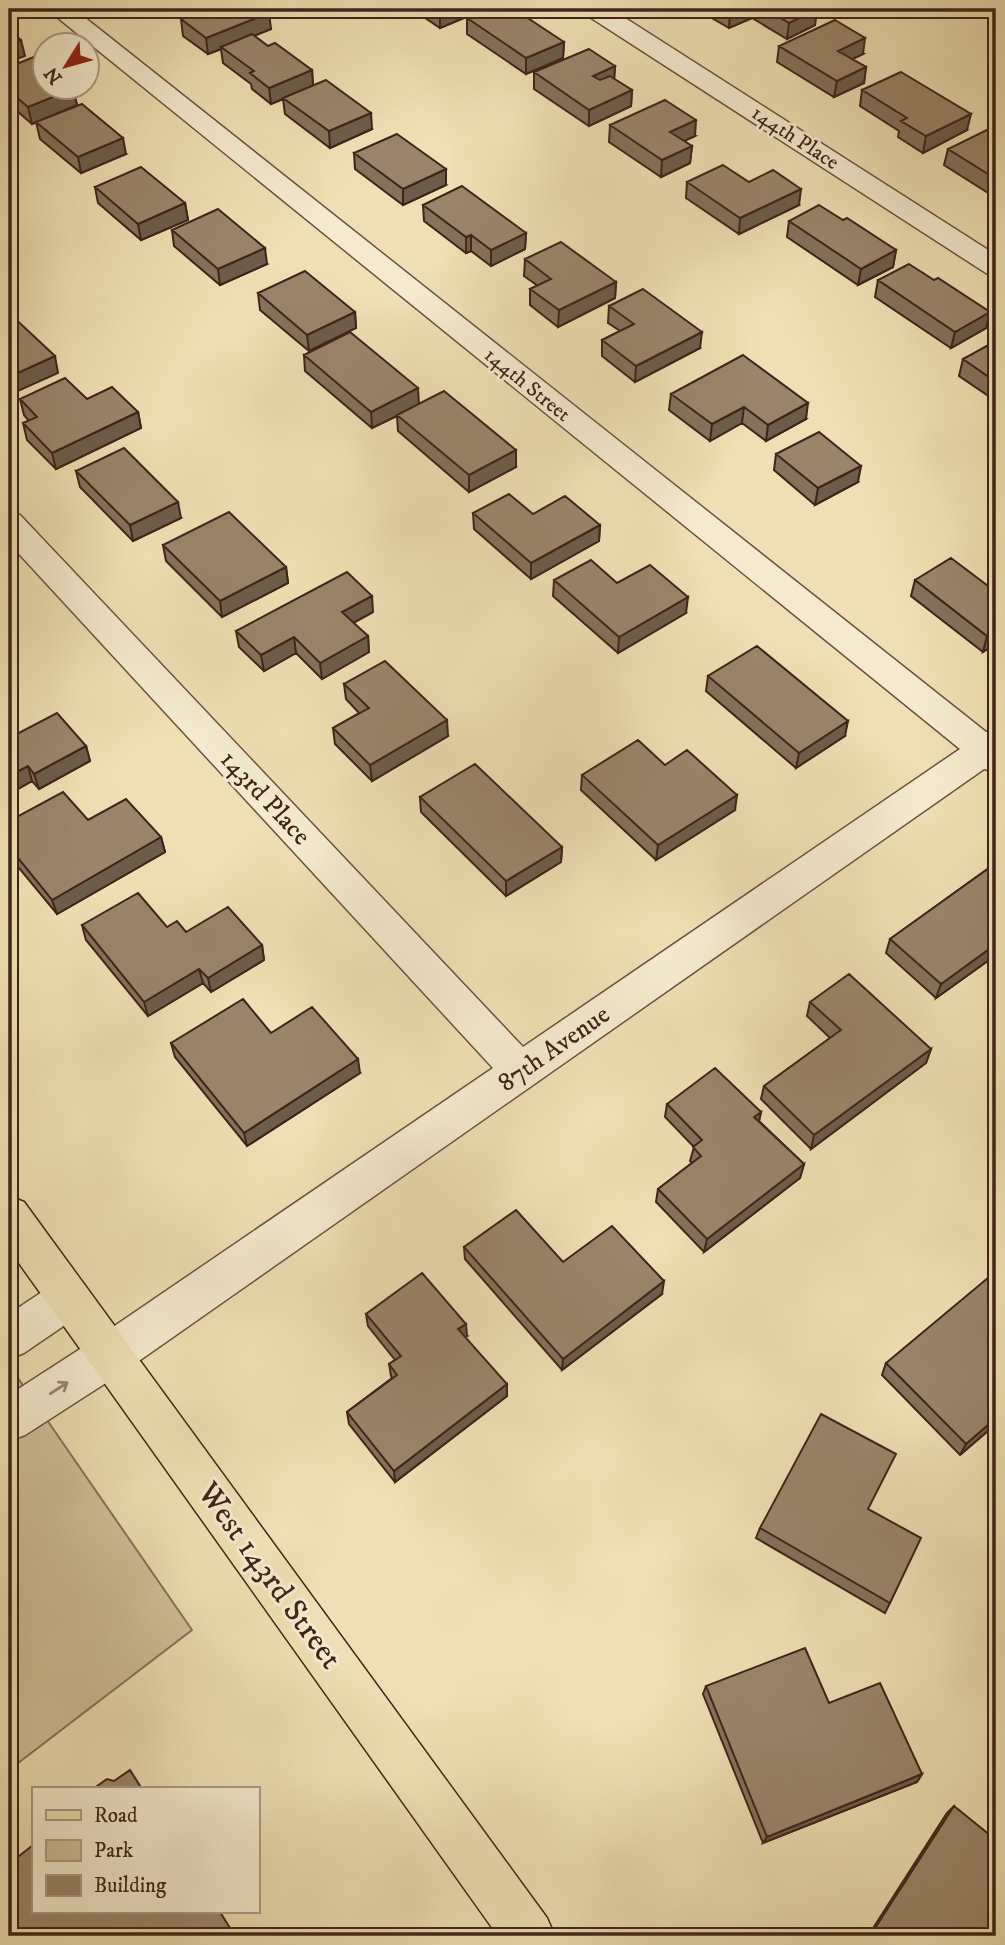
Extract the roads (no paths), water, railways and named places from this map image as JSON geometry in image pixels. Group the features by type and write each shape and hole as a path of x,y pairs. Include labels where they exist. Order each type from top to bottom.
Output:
{"main road":[{"name":"West 143rd Street","path":"9,1215 529,1936"}],"street":[{"name":"144th Street","path":"59,9 992,750"},
{"name":"144th Place","path":"594,9 996,267"},
{"name":"143rd Place","path":"9,523 521,1072"},
{"name":"87th Avenue","path":"9,1420 110,1355 992,750"},
{"path":"9,1339 69,1298"}]}
